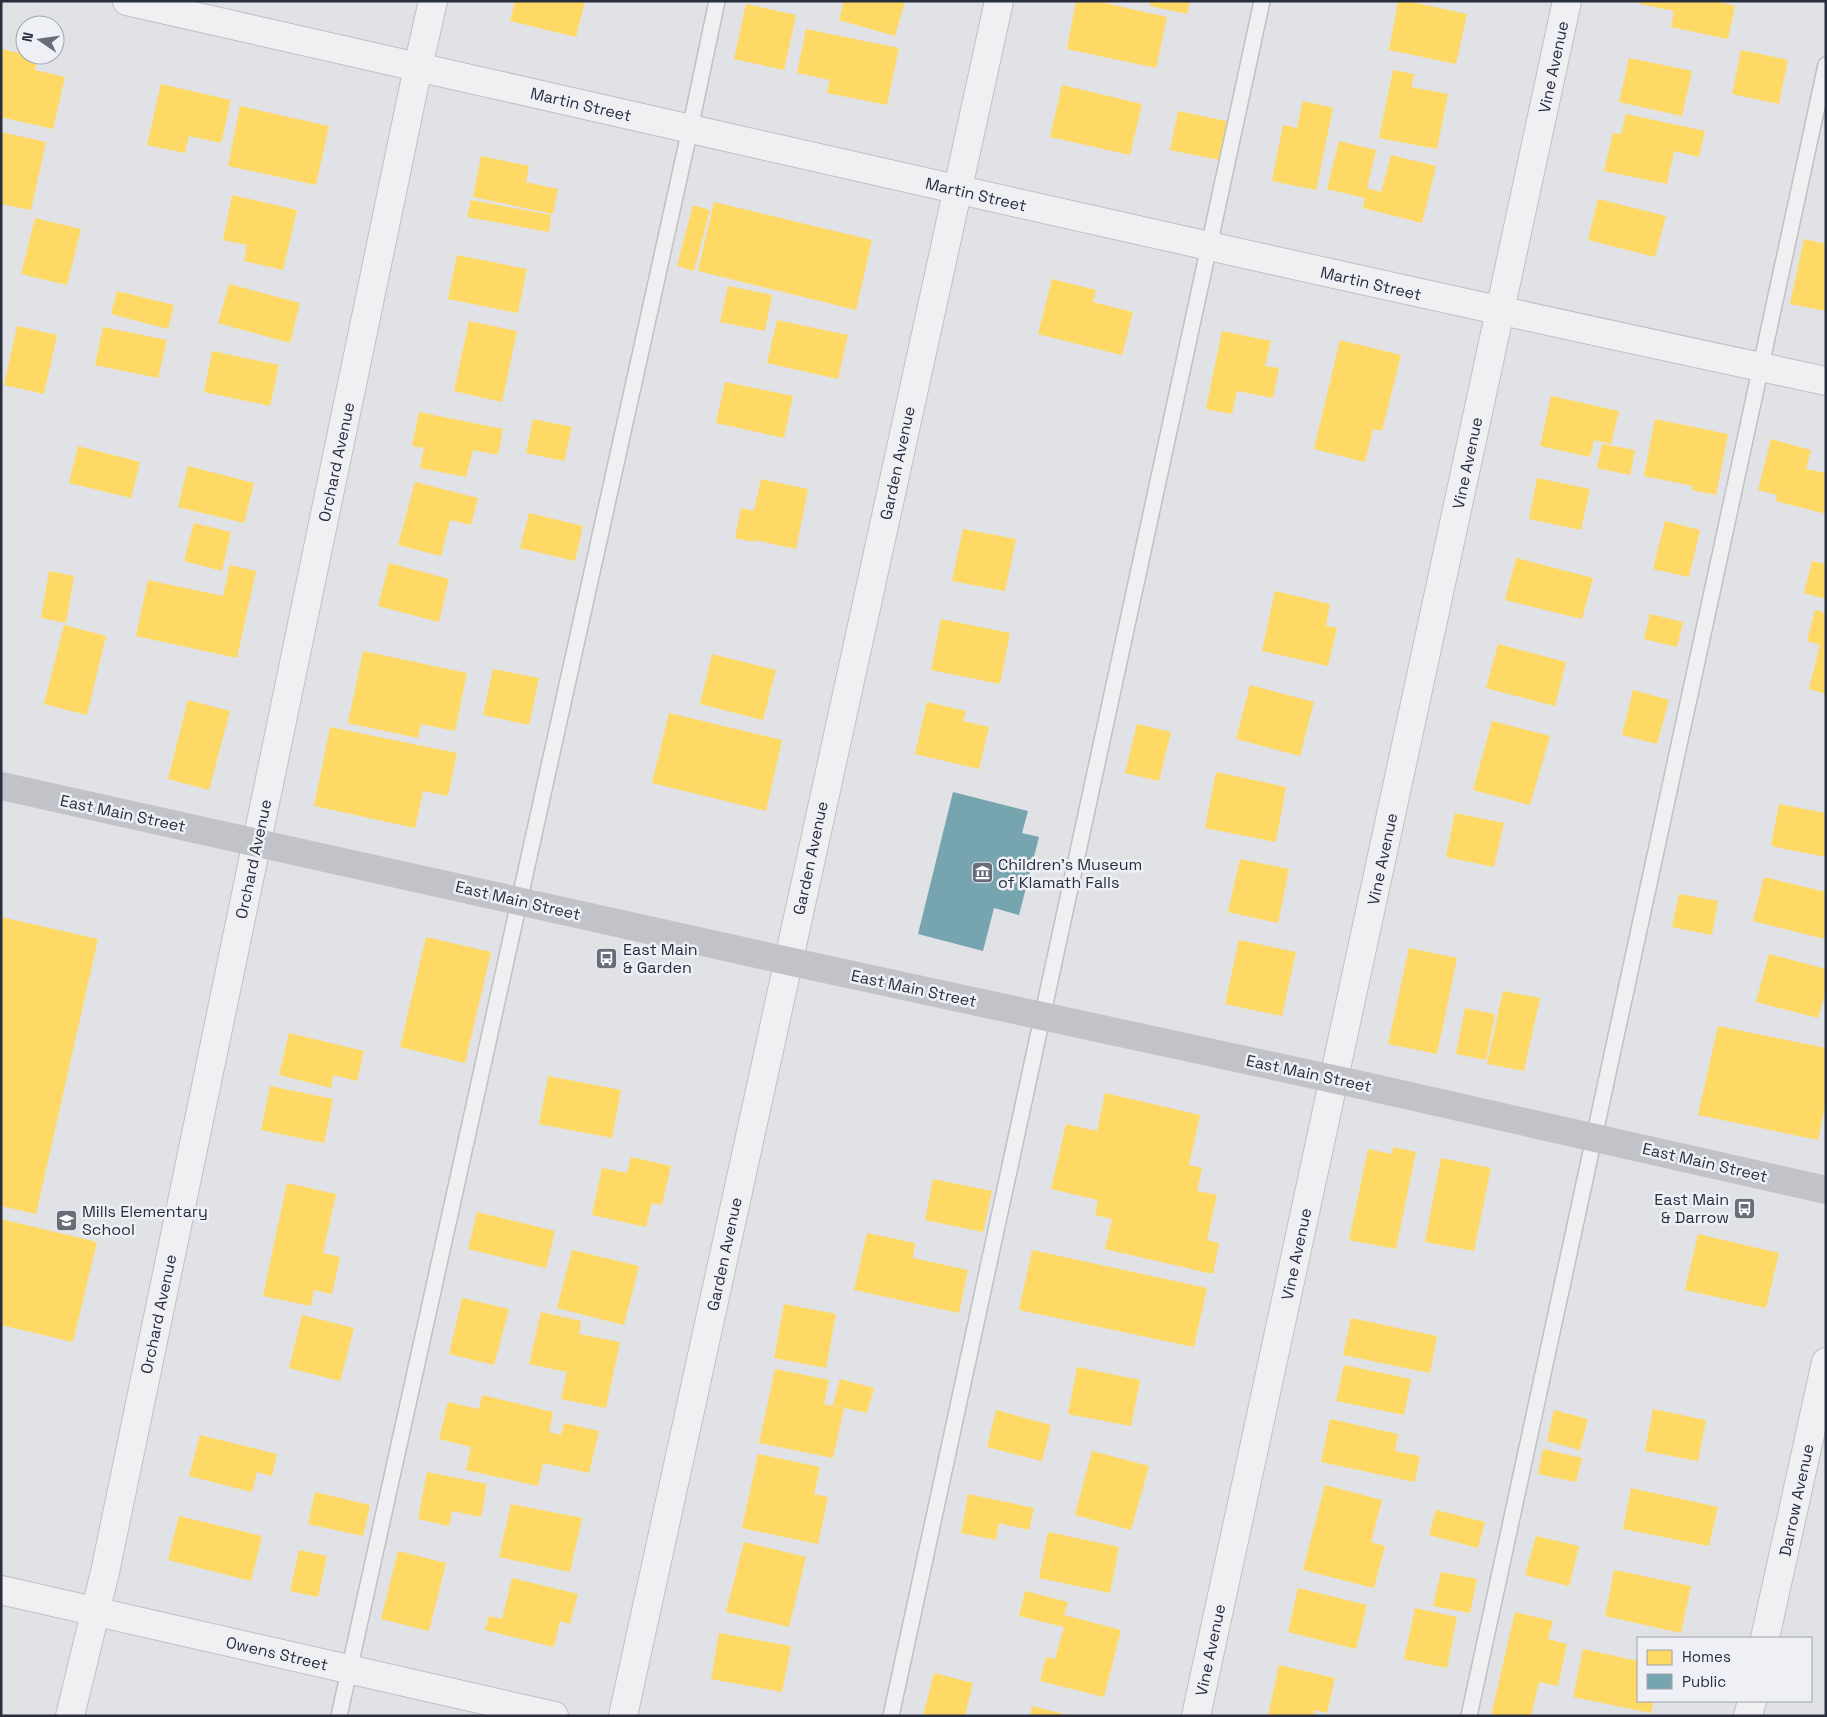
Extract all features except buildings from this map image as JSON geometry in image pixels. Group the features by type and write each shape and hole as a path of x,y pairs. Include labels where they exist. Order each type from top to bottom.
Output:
{"street":[{"name":"Martin Street","path":"127,1 1500,312 1826,381"},
{"name":"Orchard Avenue","path":"70,1716 96,1611 433,1"},
{"name":"Garden Avenue","path":"623,1716 999,1"},
{"name":"Vine Avenue","path":"1196,1716 1567,1"},
{"name":"East Main Street","path":"1,786 788,961 1334,1079 1826,1190"},
{"name":"Darrow Avenue","path":"1765,1637 1826,1362"},
{"name":"Owens Street","path":"1,1590 554,1716"},
{"path":"1748,1716 1752,1702"}],"lane":[{"path":"339,1716 717,1"},
{"path":"890,1716 1262,1"},
{"path":"1469,1716 1759,367 1826,65"}],"place":[{"name":"Children’s Museum of Klamath Falls","path":"982,873"},
{"name":"East Main & Garden","path":"607,958"},
{"name":"East Main & Darrow","path":"1745,1208"},
{"name":"Mills Elementary School","path":"66,1220"}]}
